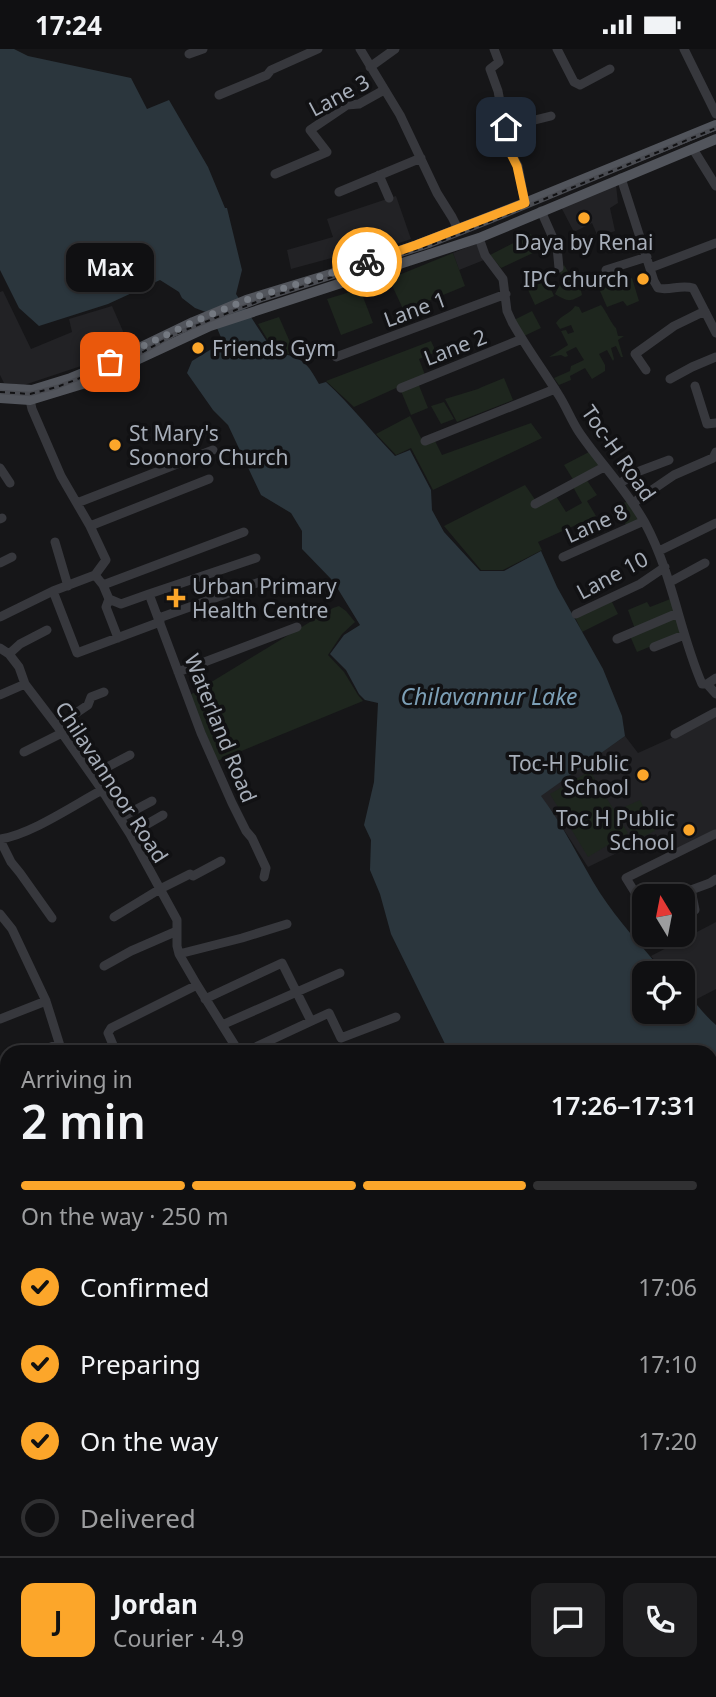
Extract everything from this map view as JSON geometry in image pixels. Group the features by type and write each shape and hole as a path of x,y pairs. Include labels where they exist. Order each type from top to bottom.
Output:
{"main road":[{"path":"0,398 30,401 89,382 210,326 412,253 458,229 716,125"},
{"path":"0,388 32,390 71,378 246,300 412,253 479,238 716,139"}],"street":[{"path":"189,54 202,49"},
{"path":"219,95 318,49"},
{"path":"360,49 400,115 437,193 458,229"},
{"path":"370,67 395,49"},
{"path":"494,49 499,62 490,69 498,91 509,150 517,166 525,203"},
{"path":"557,49 574,82 580,85 610,69"},
{"path":"684,49 716,114"},
{"name":"Lane 3","path":"275,174 327,152 310,130 348,105 359,104 384,90"},
{"path":"506,127 551,116"},
{"path":"693,149 716,186"},
{"path":"338,192 421,158"},
{"path":"379,175 389,198"},
{"path":"621,178 658,288 693,288 710,313 716,333"},
{"path":"541,211 557,247 559,268"},
{"name":"Toc-H Road","path":"479,238 485,255 503,279 507,311 522,339 577,428 644,521 670,582 692,661 702,684 707,684 716,694"},
{"path":"650,268 716,243"},
{"path":"606,270 647,257"},
{"name":"Lane 1","path":"336,357 506,294"},
{"path":"646,370 635,354 674,326 710,313"},
{"name":"Lane 2","path":"401,388 522,339"},
{"path":"670,379 716,357"},
{"path":"695,386 707,424 716,423"},
{"path":"425,441 555,389"},
{"path":"0,617 53,591 95,575 106,560 61,476 30,401"},
{"path":"77,503 213,450"},
{"path":"632,503 674,475 713,458 716,452"},
{"path":"619,484 637,472 668,460"},
{"path":"535,504 604,467"},
{"path":"0,468 10,483"},
{"path":"90,526 209,479"},
{"name":"Lane 8","path":"563,557 644,521"},
{"path":"659,551 716,523"},
{"path":"103,585 244,531"},
{"path":"55,542 68,586"},
{"path":"0,563 12,557"},
{"path":"108,599 121,604 256,558"},
{"path":"670,582 705,563"},
{"name":"Lane 10","path":"576,614 640,584 664,566"},
{"path":"95,575 103,585 108,599 106,607 118,638"},
{"path":"53,591 77,653 265,580"},
{"name":"Waterland Road","path":"149,594 201,733 266,868 264,877"},
{"path":"617,639 678,613"},
{"path":"178,672 297,627"},
{"path":"9,654 20,644 47,630"},
{"path":"654,647 684,635"},
{"name":"Chilavannoor Road","path":"0,648 9,654 19,667 25,684 60,729 130,834 177,920 179,954 235,1045"},
{"path":"707,684 716,678"},
{"path":"0,695 25,684"},
{"path":"24,752 60,729 88,705 91,697 104,692"},
{"path":"675,734 716,712"},
{"path":"92,775 130,755"},
{"path":"52,918 10,862 0,839 11,838 31,829 102,790"},
{"path":"120,818 152,801"},
{"path":"130,834 163,815"},
{"path":"632,888 626,879 716,835"},
{"path":"114,916 160,888 190,874 193,876 221,861"},
{"path":"695,889 716,879"},
{"path":"0,914 12,929 46,1001 59,1045"},
{"path":"179,954 287,924"},
{"path":"104,966 177,931"},
{"path":"205,999 282,963 311,1021"},
{"path":"222,1025 340,973"},
{"path":"113,1045 107,1033 111,1028 197,985"},
{"path":"0,1019 46,1001"},
{"path":"260,1045 329,1013 341,1038 396,1017"}],"shaded area":[{"name":"Daya by Renai","path":"616,185 618,203 610,208 615,231 598,237 592,223 574,232 561,207"},
{"path":"396,196 411,239 342,262 339,256 291,269 287,250 333,237 327,219"},
{"path":"531,234 535,246 550,239 552,244 501,268 490,255"},
{"path":"477,243 484,260 459,270 453,253"},
{"path":"453,253 465,286 404,311 389,279"},
{"path":"564,265 570,275 579,271 586,275 579,280 582,284 582,295 572,300 555,294 564,280 559,271"},
{"path":"544,273 554,296 535,305 524,281"},
{"path":"626,275 628,279 632,278 639,301 627,306 623,301 607,307 600,291"},
{"path":"360,289 373,323 341,335 327,299"},
{"path":"3,291 31,349 72,332 69,319 112,306 129,345 84,365 24,385 4,383 0,375 0,292"},
{"path":"601,305 618,336 624,336 618,340 623,357 616,346 611,348 613,361 607,350 599,354 605,371 592,379 585,368 570,376 571,380 559,385 554,378 570,371 571,366 584,360 576,347 566,352 568,356 549,357 568,345 561,331 566,330 568,334 574,332 571,325 560,329 556,323 575,306 579,307 582,313"},
{"path":"532,311 541,328 524,336 514,320"},
{"path":"279,317 296,356 274,350 258,324"},
{"path":"431,341 436,352 419,359 425,375 354,407 326,381"},
{"path":"504,378 513,400 457,422 445,399"},
{"path":"418,383 428,408 411,415 401,391"},
{"path":"444,402 454,419 441,424 431,406"},
{"path":"410,416 424,444 434,439 442,455 531,423 542,438 433,490 411,448 396,455 376,434"},
{"path":"589,452 598,467 574,481 564,465"},
{"path":"586,479 597,495 587,501 596,516 538,542 542,550 503,570 481,570 444,526 525,485 536,501 556,496 566,512 582,503 573,487"},
{"path":"628,501 638,520 626,525 617,506"},
{"path":"673,598 676,612 635,629 628,610 647,602 650,607"},
{"path":"611,600 618,614 582,632 575,617"},
{"path":"339,606 355,622 342,634 328,655 344,672 363,701 217,761 190,695"},
{"path":"676,616 681,634 637,652 630,636"},
{"name":"Toc-H Public School","path":"716,715 716,831 666,855 656,834 588,867 540,796 625,736 638,753"},
{"path":"590,771 628,833 588,857 550,794"},
{"path":"640,800 655,831 635,840 620,809"},
{"path":"716,922 716,989 695,1000 695,961 655,961 651,956 668,947 695,947 695,933"}],"water":[{"name":"Chilavannur Lake","path":"0,49 14,49 28,56 131,78 147,109 169,100 208,167 227,208 242,270 236,294 273,351 301,360 319,384 326,382 395,456 410,450 431,490 432,510 444,532 480,571 504,571 541,551 557,587 603,669 622,716 625,736 541,796 607,903 632,935 632,947 642,947 654,961 632,961 632,1024 695,1024 695,1003 716,1025 716,1045 446,1045 391,934 370,870 371,840 364,825 374,782 378,703 365,700 359,694 346,670 330,654 344,635 360,625 333,581 302,549 302,531 291,513 261,495 228,425 213,410 187,373 192,361 223,342 211,314 195,308 182,298 179,292 160,280 108,304 39,326 19,308 0,270"}],"railway":[{"path":"0,392 30,394 57,387 116,364 173,335 215,318 264,299 431,245 716,128"}],"way so far":[{"path":"110,362 246,300 367,262"}],"place":[{"name":"Daya by Renai","path":"584,218"},
{"name":"IPC church","path":"643,279"},
{"name":"Friends Gym","path":"198,348"},
{"name":"Max","path":"110,362"},
{"name":"St Mary's Soonoro Church","path":"115,445"},
{"name":"Urban Primary Health Centre","path":"176,598"},
{"name":"Toc-H Public School","path":"643,775"},
{"name":"Toc H Public School","path":"689,830"}],"route":[{"path":"367,262 525,203 517,166 509,150 506,127"}]}
